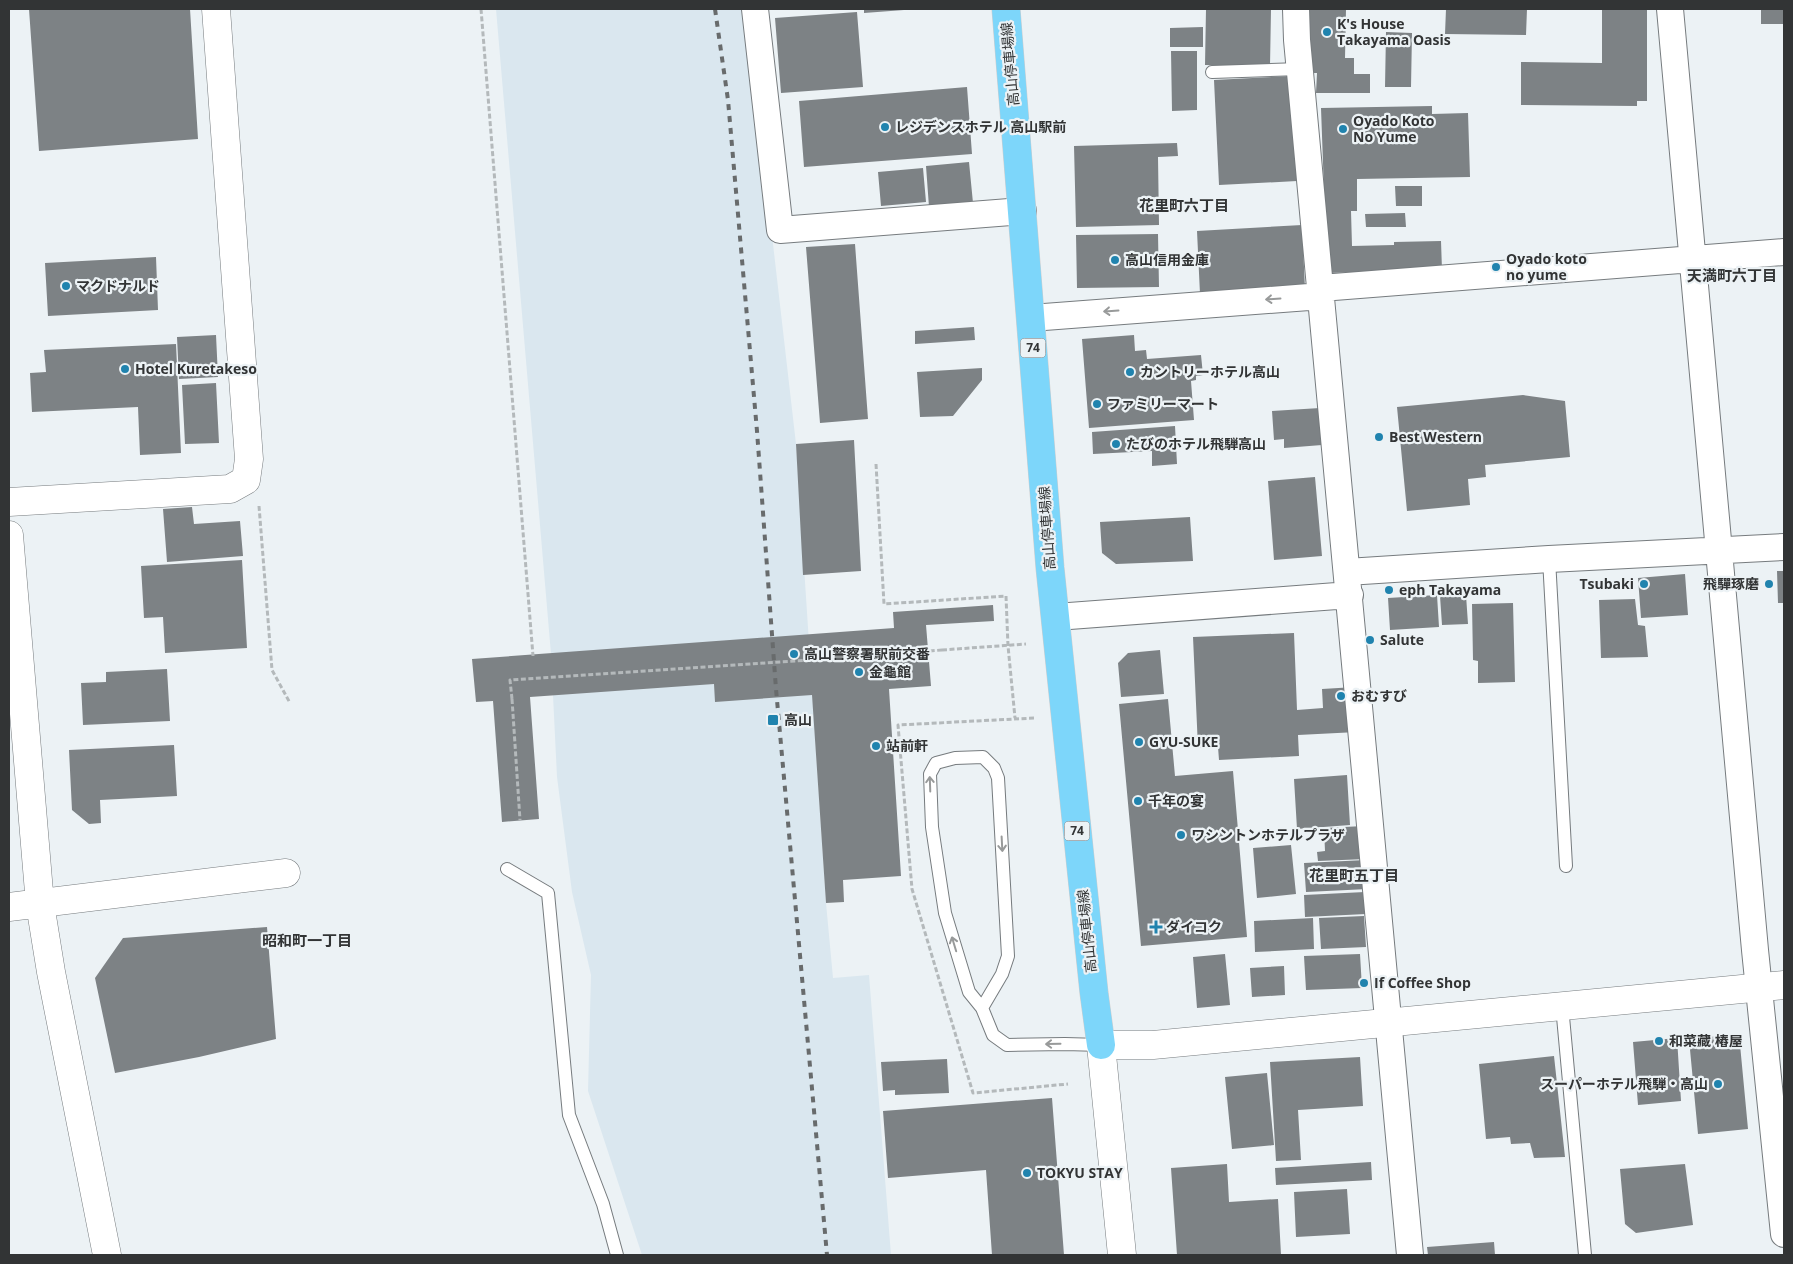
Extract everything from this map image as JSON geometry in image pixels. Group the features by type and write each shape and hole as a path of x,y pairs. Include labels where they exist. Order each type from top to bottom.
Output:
{"main road":[{"name":"高山停車場線","path":"1006,9 1050,568 1101,1045"}],"street":[{"path":"9,502 230,489 246,480 249,459 216,9"},
{"path":"755,9 780,230 1022,210"},
{"path":"1296,9 1300,70 1410,1255"},
{"path":"1670,9 1720,550 1772,986 1784,1234"},
{"path":"1031,318 1692,258 1784,252"},
{"path":"9,535 40,904 51,972 107,1255"},
{"path":"1056,617 1549,559 1784,547"},
{"path":"9,907 286,873"},
{"path":"1122,1255 1101,1045 1153,1045 1772,986"}],"lane":[{"path":"1212,72 1300,70"},
{"path":"1549,559 1566,866"},
{"path":"982,1008 1002,974 1008,956 998,778 994,768 983,757 955,758 936,763 930,774 932,827 945,913 969,992 982,1008 993,1035 1007,1045 1101,1045"},
{"path":"507,869 548,893 569,1115 603,1204 616,1255"},
{"path":"1562,1006 1585,1255"}],"path":[{"path":"481,9 533,656"},
{"path":"876,464 884,604 1006,596 1008,646 1015,718"},
{"path":"246,480 258,499 272,670 290,703"},
{"path":"520,820 510,680 1026,644"}],"shaded area":[{"path":"496,9 746,9 796,444 826,903 833,978 869,975 891,1255 642,1255 588,1091 591,975 572,892 557,777 551,654"}],"building":[{"path":"29,9 190,9 198,139 39,151"},
{"path":"864,9 904,9 904,10 864,13"},
{"path":"1206,9 1271,9 1270,66 1205,65"},
{"path":"1310,9 1346,9 1345,58 1354,58 1354,74 1370,74 1370,93 1316,93 1317,73 1309,73"},
{"path":"1446,9 1527,9 1526,35 1445,34"},
{"path":"1602,9 1647,9 1647,101 1637,101 1637,106 1521,105 1521,62 1602,63"},
{"path":"1761,9 1784,9 1784,24 1761,24"},
{"path":"857,12 863,87 781,93 775,18"},
{"path":"1203,27 1203,47 1170,47 1170,28"},
{"path":"1386,32 1412,33 1411,87 1385,87"},
{"path":"1171,51 1197,51 1197,110 1172,111"},
{"path":"1291,76 1297,181 1219,185 1214,80"},
{"name":"レジデンスホテル 高山駅前","path":"967,87 972,154 804,167 799,101"},
{"path":"1432,106 1432,114 1468,113 1470,177 1357,179 1357,211 1351,211 1352,246 1394,245 1394,242 1441,241 1442,270 1327,273 1321,108"},
{"path":"1177,143 1178,156 1158,157 1159,225 1076,227 1074,146"},
{"path":"969,162 973,203 929,207 926,166"},
{"path":"923,168 926,202 881,206 878,172"},
{"path":"1395,186 1422,186 1422,206 1396,206"},
{"path":"1405,213 1406,227 1366,227 1365,214"},
{"path":"1302,225 1305,289 1200,294 1197,231"},
{"path":"1158,234 1159,287 1077,288 1076,235"},
{"path":"855,244 868,419 820,423 806,247"},
{"path":"156,257 158,310 48,316 45,263"},
{"path":"974,327 975,340 915,344 915,331"},
{"path":"216,335 218,377 179,379 177,337"},
{"path":"1134,335 1135,351 1146,350 1147,359 1201,355 1203,375 1196,376 1196,380 1191,381 1194,420 1089,428 1082,339"},
{"path":"176,344 181,453 140,455 138,407 32,412 30,373 46,372 44,350"},
{"path":"982,368 982,380 953,416 920,417 917,372"},
{"path":"216,383 219,443 185,444 182,385"},
{"path":"1523,395 1565,401 1570,457 1485,465 1486,477 1468,479 1470,505 1407,511 1397,407"},
{"path":"1320,408 1322,445 1284,448 1284,439 1274,440 1272,411"},
{"path":"1175,426 1177,464 1152,466 1152,451 1093,454 1092,432"},
{"path":"854,440 861,571 803,575 796,444"},
{"path":"1315,477 1322,556 1274,560 1268,481"},
{"path":"192,507 194,524 240,521 243,556 167,562 163,509"},
{"path":"1190,517 1193,561 1116,564 1102,553 1100,522"},
{"path":"242,560 247,648 165,653 163,617 144,618 141,566"},
{"path":"1777,571 1784,571 1784,603 1778,603"},
{"path":"1685,574 1688,615 1641,618 1638,578"},
{"path":"1437,595 1439,627 1390,630 1388,598"},
{"path":"1466,595 1468,624 1442,625 1440,596"},
{"path":"1635,599 1638,625 1645,626 1648,657 1601,658 1599,600"},
{"path":"1513,603 1515,682 1478,683 1478,661 1473,660 1472,604"},
{"path":"993,605 994,621 926,625 931,686 889,689 901,876 843,880 844,902 826,903 812,695 715,702 714,684 530,697 539,819 502,822 493,701 476,702 472,659 894,628 893,612"},
{"path":"1294,633 1297,710 1323,708 1322,689 1355,687 1357,732 1298,735 1299,756 1219,760 1218,747 1198,748 1193,637"},
{"path":"1160,650 1164,694 1121,697 1118,663 1128,653"},
{"path":"167,669 170,721 83,725 81,683 106,682 106,672"},
{"path":"1168,699 1175,776 1233,771 1247,937 1141,946 1119,704"},
{"path":"174,745 177,796 100,800 101,823 89,824 72,810 69,750"},
{"path":"1347,775 1350,825 1297,829 1294,779"},
{"path":"1364,826 1366,859 1318,861 1317,852 1325,851 1324,828"},
{"path":"1291,845 1296,894 1257,898 1253,848"},
{"path":"1366,860 1368,889 1306,892 1304,863"},
{"path":"1365,892 1366,914 1305,917 1304,895"},
{"path":"1364,916 1366,947 1321,949 1319,918"},
{"path":"1313,918 1314,949 1255,952 1254,921"},
{"path":"267,927 276,1039 199,1057 115,1073 95,978 123,938"},
{"path":"1225,954 1230,1005 1197,1008 1193,957"},
{"path":"1360,954 1362,988 1306,990 1304,956"},
{"path":"1284,966 1285,995 1252,997 1250,968"},
{"name":"スーパーホテル飛騨・高山","path":"1739,1034 1748,1129 1698,1134 1689,1039"},
{"path":"1677,1038 1681,1101 1638,1105 1633,1042"},
{"path":"1554,1056 1565,1157 1534,1158 1530,1143 1511,1144 1510,1137 1486,1139 1479,1064"},
{"path":"1360,1057 1363,1106 1298,1110 1301,1160 1276,1161 1270,1062"},
{"path":"947,1059 949,1093 895,1095 895,1090 883,1091 881,1062"},
{"path":"1267,1073 1274,1145 1232,1149 1225,1077"},
{"path":"1052,1098 1064,1255 992,1255 986,1170 888,1178 883,1111"},
{"path":"1371,1162 1372,1180 1276,1185 1275,1168"},
{"path":"1227,1164 1229,1202 1278,1199 1281,1255 1177,1255 1171,1168"},
{"path":"1685,1164 1693,1225 1636,1233 1625,1224 1620,1169"},
{"path":"1347,1189 1350,1234 1296,1237 1294,1192"},
{"path":"1494,1242 1495,1255 1428,1255 1427,1247"}],"railway":[{"path":"715,9 728,100 757,431 776,689 827,1255"}],"place":[{"name":"K's House Takayama Oasis","path":"1327,32"},
{"name":"レジデンスホテル 高山駅前","path":"885,127"},
{"name":"Oyado Koto No Yume","path":"1343,129"},
{"name":"高山信用金庫","path":"1115,260"},
{"name":"Oyado koto no yume","path":"1496,267"},
{"name":"マクドナルド","path":"66,286"},
{"name":"Hotel Kuretakeso","path":"125,369"},
{"name":"カントリーホテル高山","path":"1130,372"},
{"name":"ファミリーマート","path":"1097,404"},
{"name":"Best Western","path":"1379,437"},
{"name":"たびのホテル飛騨高山","path":"1116,444"},
{"name":"Tsubaki","path":"1644,584"},
{"name":"飛驒琢磨","path":"1769,584"},
{"name":"eph Takayama","path":"1389,590"},
{"name":"Salute","path":"1370,640"},
{"name":"高山警察署駅前交番","path":"794,654"},
{"name":"金龜館","path":"859,672"},
{"name":"おむすび","path":"1341,696"},
{"name":"高山","path":"773,720"},
{"name":"GYU-SUKE","path":"1139,742"},
{"name":"站前軒","path":"876,746"},
{"name":"千年の宴","path":"1138,801"},
{"name":"ワシントンホテルプラザ","path":"1181,835"},
{"name":"ダイコク","path":"1156,927"},
{"name":"If Coffee Shop","path":"1364,983"},
{"name":"和菜藏 樁屋","path":"1659,1041"},
{"name":"スーパーホテル飛騨・高山","path":"1718,1084"},
{"name":"TOKYU STAY","path":"1027,1173"}],"district":[{"name":"花里町六丁目","path":"1184,206"},
{"name":"天満町六丁目","path":"1732,276"},
{"name":"花里町五丁目","path":"1354,876"},
{"name":"昭和町一丁目","path":"307,941"}]}
